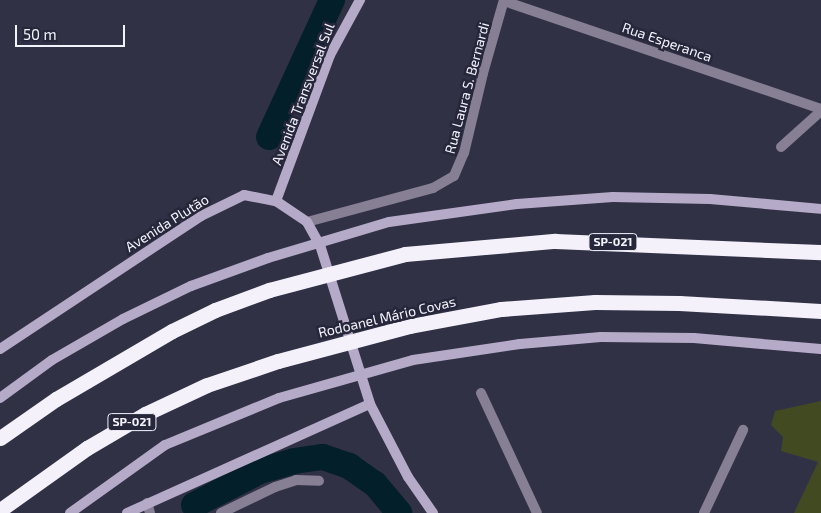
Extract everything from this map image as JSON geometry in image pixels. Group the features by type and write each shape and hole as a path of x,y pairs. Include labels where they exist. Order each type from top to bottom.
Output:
{"highway":[{"name":"SP-021","path":"0,438 56,399 172,331 215,310 269,290 405,254 555,241 821,252"},
{"name":"Rodoanel Mário Covas","path":"0,510 87,448 145,414 207,385 278,360 410,326 501,309 595,302 821,311"}],"main road":[{"name":"Avenida Transversal Sul","path":"276,201 330,55 360,0"},
{"name":"Avenida Plutão","path":"0,349 200,216 244,195 276,201 307,222 320,245 370,404 408,477 433,513"},
{"path":"0,398 52,360 123,319 191,286 268,258 390,222 517,204 613,198 710,199 821,209"},
{"path":"70,513 165,445 279,398 413,360 520,344 601,337 694,338 821,349"},
{"path":"127,513 148,508 370,404"}],"street":[{"name":"Rua Esperanca","path":"504,1 821,110"},
{"name":"Rua Laura S. Bernardi","path":"307,222 434,188 454,176 464,153 483,72 504,1"},
{"path":"781,147 821,110"},
{"path":"481,393 537,513"},
{"path":"704,513 743,430"},
{"path":"221,513 275,487 296,480 319,481"}],"green space":[{"path":"821,401 821,513 794,513 818,462 781,451 783,437 771,425 775,411"}],"waterway":[{"path":"269,137 332,0"},
{"path":"194,505 260,471 294,461 323,457 349,466 375,484 399,513"}]}
